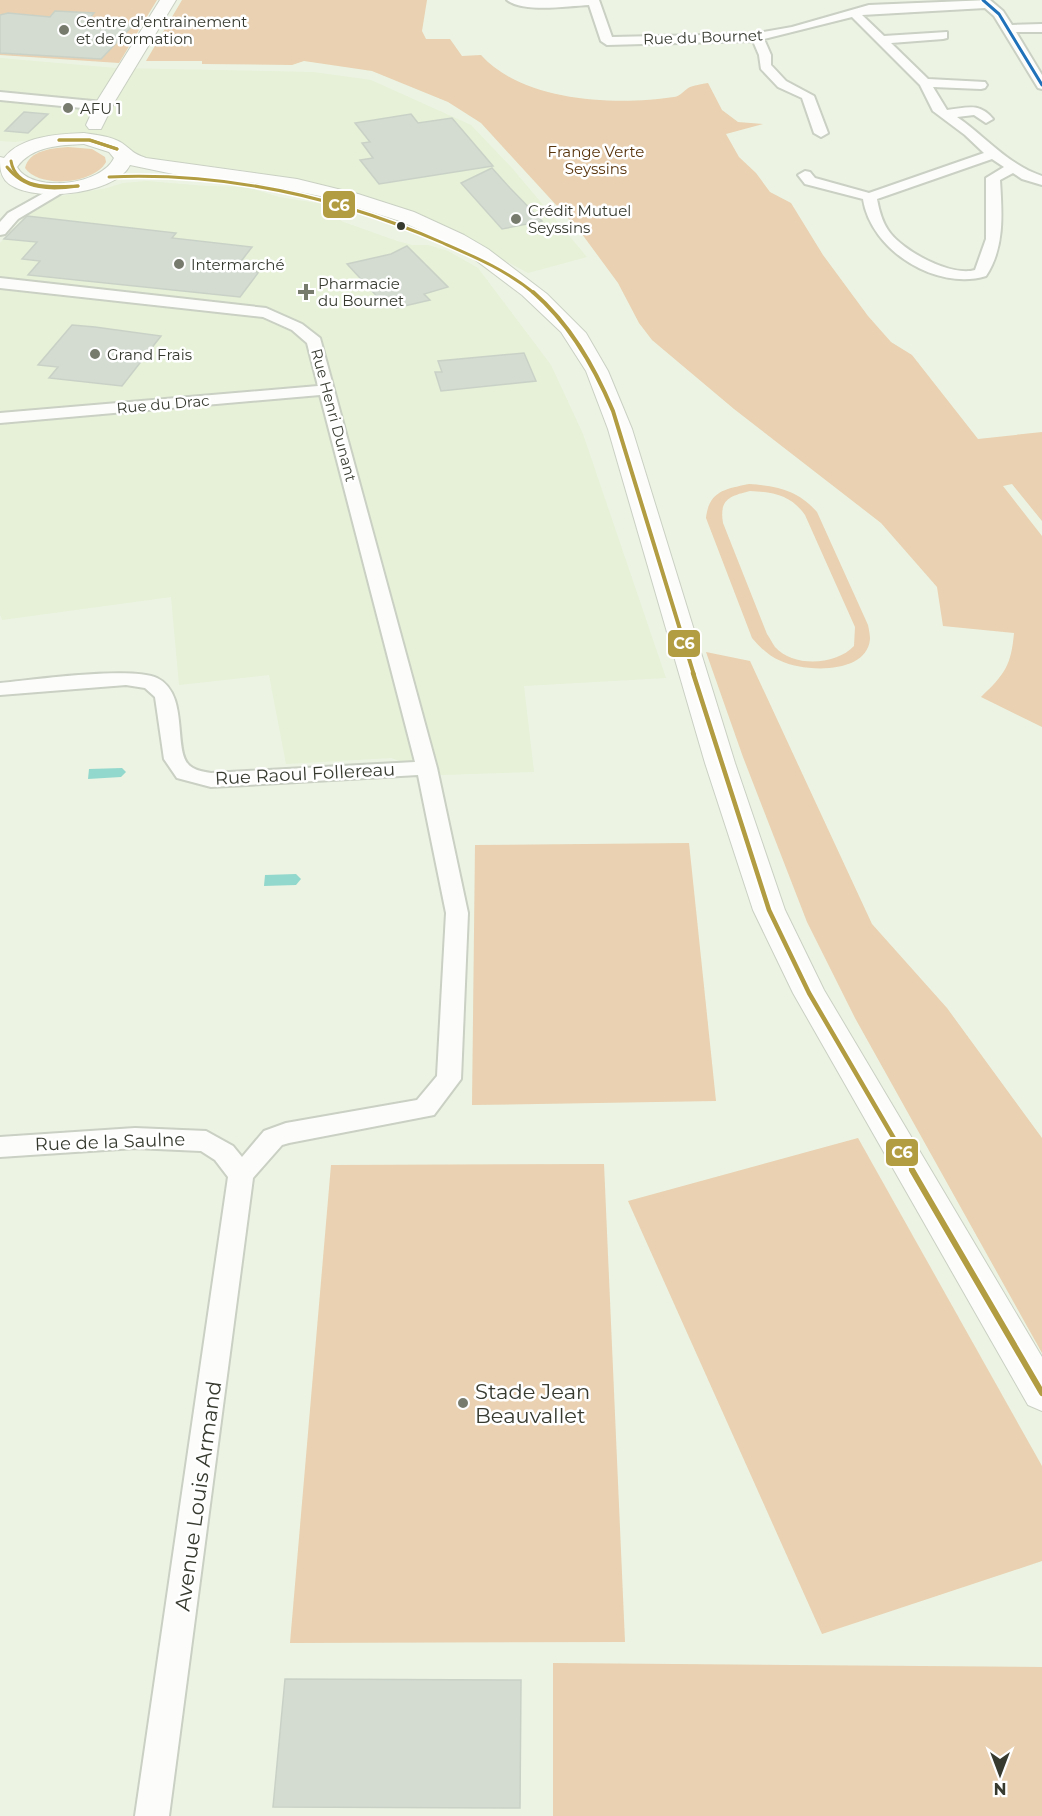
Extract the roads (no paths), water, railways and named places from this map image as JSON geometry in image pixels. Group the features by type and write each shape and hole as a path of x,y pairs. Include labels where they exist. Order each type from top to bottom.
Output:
{"main road":[{"path":"98,134 103,106 168,0"},
{"path":"0,147 28,147 98,134 119,150 124,157 151,165 273,180 344,196 422,224 479,252 493,265"},
{"path":"28,147 4,165 10,176 23,183 60,188 82,186 109,177 151,174 200,178 336,202 407,227 493,265 530,289 554,311 578,339 604,384 620,429 720,763 769,910 809,993 1042,1393"},
{"path":"109,177 121,167 124,157"}],"street":[{"name":"Rue du Bournet","path":"513,0 542,4 593,1 607,41 757,37 869,9 986,2"},
{"path":"855,0 869,9"},
{"path":"986,2 1010,29 1042,85"},
{"path":"855,14 925,83 938,108 944,114 970,132 993,154 1013,168 1042,181"},
{"path":"1010,29 1042,28"},
{"path":"882,40 943,35"},
{"path":"757,37 765,55 765,66 782,84 807,96 821,133"},
{"path":"925,83 981,85"},
{"path":"0,96 103,106"},
{"path":"944,114 977,111 986,119"},
{"path":"805,175 810,181 870,197 993,154"},
{"path":"870,197 871,207 888,240 920,261 946,274 973,276 981,273 987,263 995,228 993,178 1013,168"},
{"path":"13,216 22,194 23,183"},
{"path":"0,231 13,216 60,188"},
{"name":"Rue Henri Dunant","path":"0,284 266,313 297,327 314,341 364,522 427,768 457,913 450,1079 425,1108 286,1133 273,1138 240,1175"},
{"name":"Rue du Drac","path":"0,418 326,390"},
{"name":"Rue Raoul Follereau","path":"0,689 126,679 152,683 165,695 174,759 184,772 210,780 427,768"},
{"name":"Rue de la Saulne","path":"0,1147 135,1138 206,1141 224,1153 240,1175"},
{"name":"Avenue Louis Armand","path":"153,1816 220,1339 240,1175"}],"water":[{"path":"122,768 126,772 121,777 88,779 89,769"},
{"path":"296,874 301,879 296,885 264,886 265,875"}],"place":[{"name":"Centre d'entrainement et de formation","path":"64,30"},
{"name":"AFU 1","path":"68,108"},
{"name":"Crédit Mutuel Seyssins","path":"516,219"},
{"name":"Intermarché","path":"179,264"},
{"name":"Pharmacie du Bournet","path":"306,292"},
{"name":"Grand Frais","path":"95,354"},
{"name":"Stade Jean Beauvallet","path":"463,1403"}],"park label":[{"name":"Frange Verte Seyssins","path":"596,160"}]}
